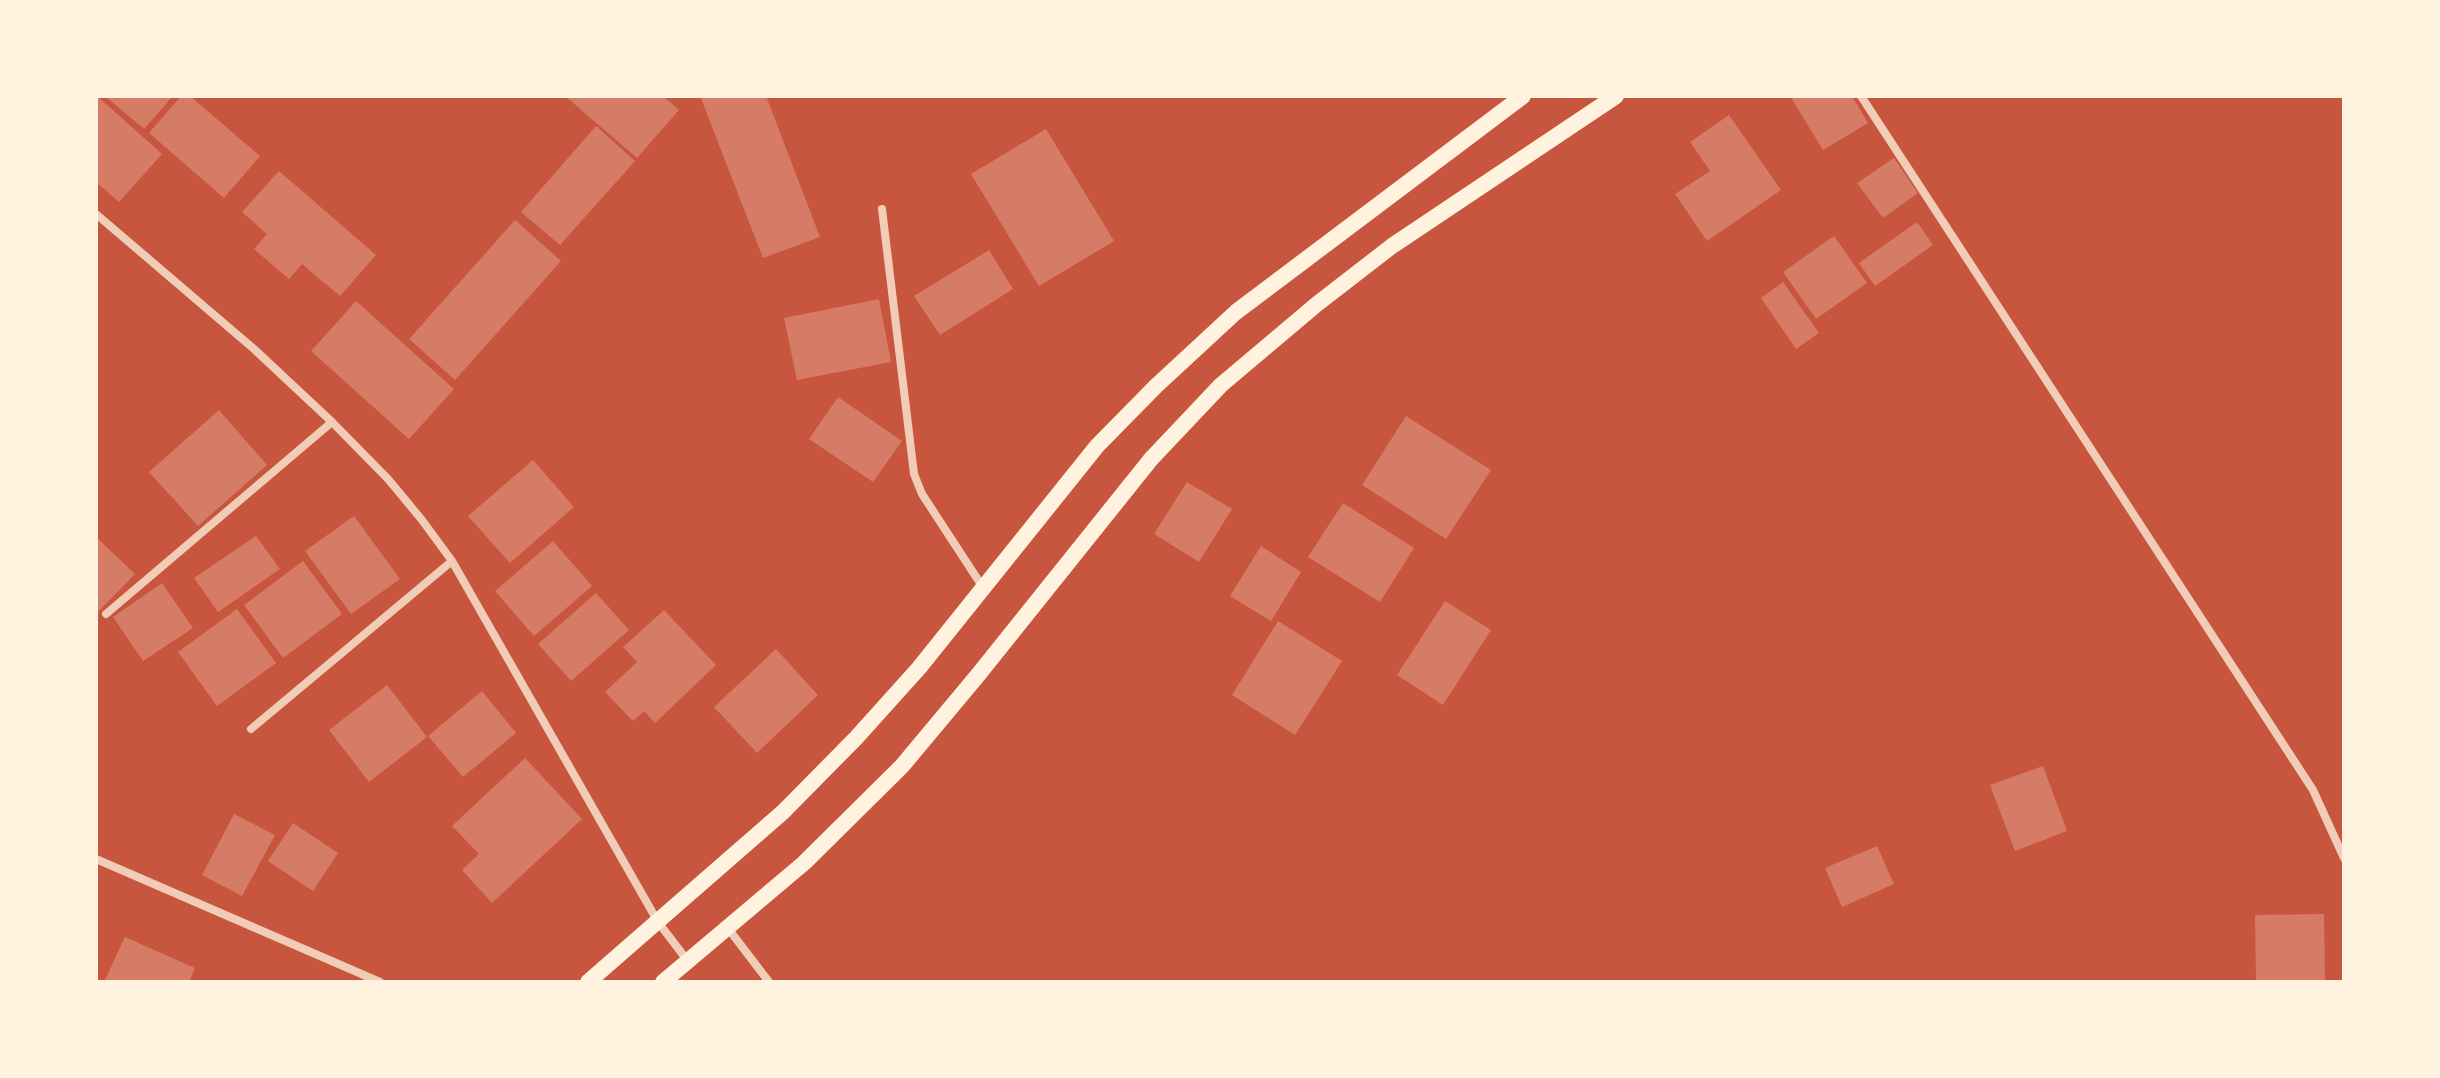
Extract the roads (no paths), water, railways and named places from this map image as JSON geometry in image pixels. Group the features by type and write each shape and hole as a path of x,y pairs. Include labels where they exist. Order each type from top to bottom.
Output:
{"main road":[{"path":"588,982 783,812 856,738 919,668 1097,446 1156,386 1236,312 1523,96"},
{"path":"663,982 804,863 902,766 1151,459 1221,385 1392,246 1616,96"}],"street":[{"path":"1861,96 2313,790 2344,858"},
{"path":"882,209 914,474 922,494 982,586"},
{"path":"96,214 254,349 388,479 452,561 658,922 687,960"},
{"path":"106,614 332,422"},
{"path":"251,729 452,561"},
{"path":"96,859 380,982"},
{"path":"726,927 769,982"}]}
